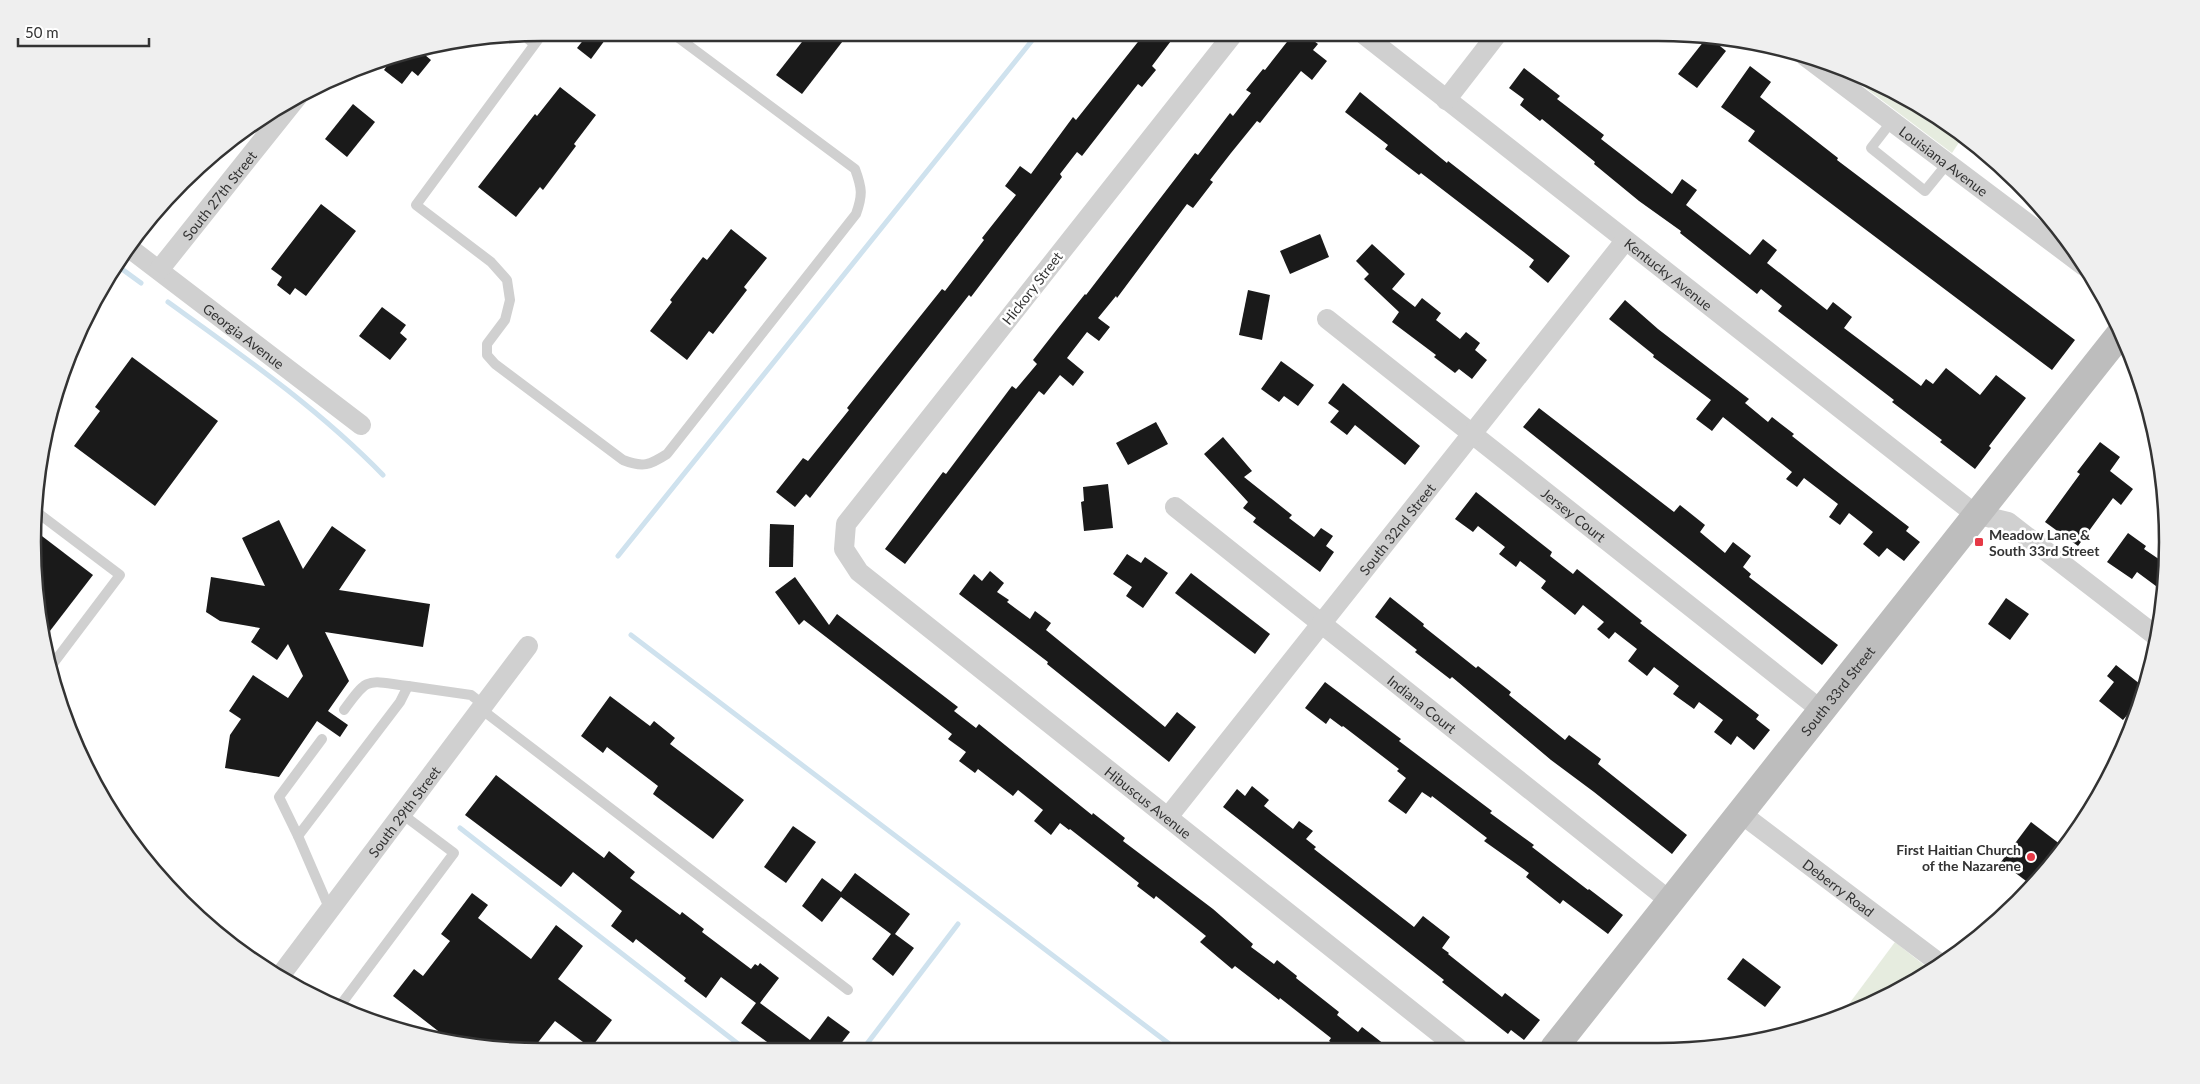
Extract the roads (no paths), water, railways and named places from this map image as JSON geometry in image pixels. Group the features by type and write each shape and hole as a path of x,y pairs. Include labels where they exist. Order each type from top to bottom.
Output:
{"street":[{"name":"Hickory Street","path":"844,549 846,524 1228,41"},
{"name":"Kentucky Avenue","path":"1372,41 1975,514"},
{"path":"1446,100 1492,41"},
{"name":"Louisiana Avenue","path":"1823,69 2066,253"},
{"name":"South 27th Street","path":"159,270 285,113"},
{"name":"South 32nd Street","path":"1168,817 1320,623 1625,241"},
{"name":"Georgia Avenue","path":"135,252 361,425"},
{"name":"Jersey Court","path":"1327,320 1820,710"},
{"name":"South 33rd Street","path":"1558,1043 1975,514 2116,339"},
{"name":"Indiana Court","path":"1175,507 1670,901"},
{"path":"1975,514 2008,522 2150,632"},
{"name":"Hibuscus Avenue","path":"844,549 859,572 1452,1043"},
{"name":"South 29th Street","path":"284,971 528,646"},
{"name":"Deberry Road","path":"1739,812 1934,959"}],"lane":[{"path":"531,41 534,44"},
{"path":"536,41 416,205 491,262 507,280 510,300 505,320 487,344 488,355 495,364 624,460 637,465 653,463 667,454 856,214 862,197 855,169 683,41"},
{"path":"1892,121 1871,148 1924,190 1947,164"},
{"path":"42,516 120,575 55,660"},
{"path":"344,710 362,685 374,682 471,695 483,707 848,990"},
{"path":"298,836 400,702 408,686"},
{"path":"322,739 279,797 330,910"},
{"path":"343,1002 454,853 402,814"}],"waterway":[{"path":"618,556 1032,41"},
{"path":"122,269 141,283"},
{"path":"168,302 307,405 383,475"},
{"path":"631,635 1168,1043"},
{"path":"460,828 737,1043"},
{"path":"868,1043 958,924"}],"place":[{"name":"Meadow Lane & South 33rd Street","path":"1979,542"},
{"name":"First Haitian Church of the Nazarene","path":"2031,857"}]}
